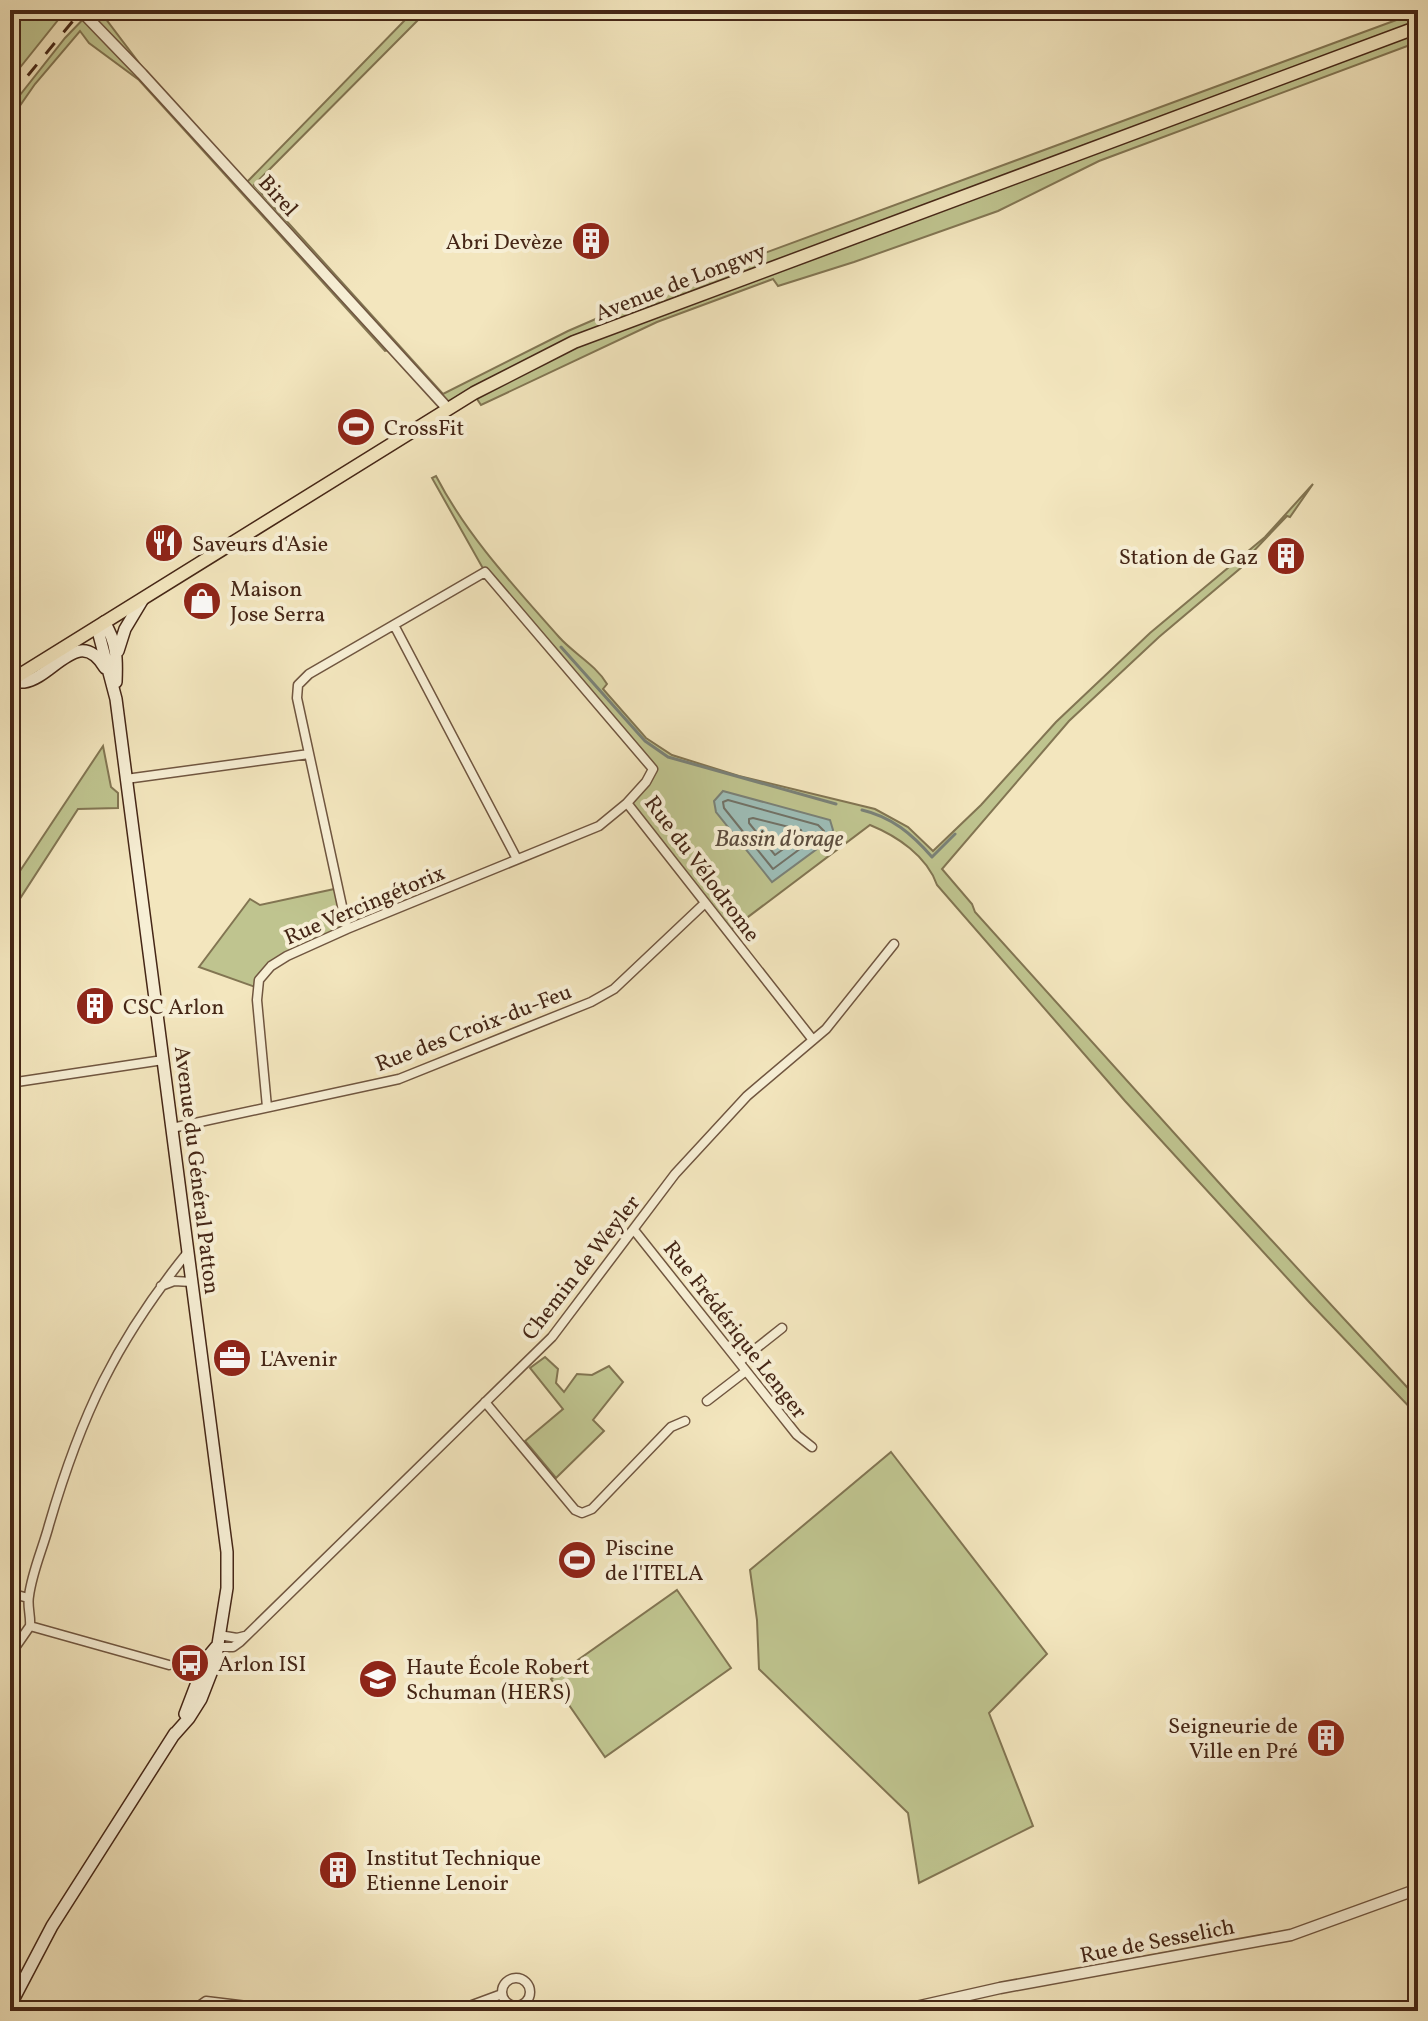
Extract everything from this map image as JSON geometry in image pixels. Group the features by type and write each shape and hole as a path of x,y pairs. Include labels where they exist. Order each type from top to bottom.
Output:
{"main road":[{"name":"Avenue de Longwy","path":"10,681 474,393 574,342 1418,27"},
{"path":"117,656 125,629 144,598"},
{"path":"101,625 113,637 117,656 116,699"},
{"path":"101,625 116,699"},
{"path":"10,681 26,682 77,651 87,651 99,657 116,699"},
{"name":"Avenue du Général Patton","path":"10,2006 52,1926 173,1736 201,1699 215,1663 227,1588 227,1552 116,699"}],"street":[{"name":"Birel","path":"83,13 448,409"},
{"name":"Rue du Vélodrome","path":"394,625 485,572 653,769 627,803 813,1040"},
{"path":"347,929 297,698 298,685 309,674 394,625 517,859"},
{"path":"126,779 309,754"},
{"name":"Rue Vercingétorix","path":"267,1107 257,1000 259,980 271,966 347,929 599,826 627,803"},
{"name":"Rue des Croix-du-Feu","path":"172,1128 399,1079 591,1002 614,989 705,903"},
{"name":"Chemin de Weyler","path":"217,1641 233,1647 552,1337 675,1174 707,1137 747,1096 836,1018 894,944"},
{"path":"10,1083 163,1060"},
{"name":"Rue Frédérique Lenger","path":"634,1230 797,1435 812,1447"},
{"path":"30,1626 28,1598 67,1463 90,1405 112,1360 160,1287 188,1252"},
{"path":"160,1287 174,1281 192,1282"},
{"path":"739,1362 782,1328"},
{"path":"707,1401 746,1371"},
{"path":"485,1402 575,1510 582,1513 592,1509 671,1427 685,1421"},
{"path":"10,1593 28,1598"},
{"path":"10,1662 14,1641 30,1626"},
{"path":"30,1626 169,1665"},
{"name":"Rue de Sesselich","path":"898,2011 1000,1988 1291,1935 1418,1889"},
{"path":"456,2011 502,1994"},
{"path":"192,2011 206,2001 289,2011"}],"green space":[{"path":"10,10 66,10 10,80"},
{"path":"92,10 99,10 146,72 247,182 407,18 400,10 428,10 254,185 443,394 568,331 651,295 1418,12 1418,42 1099,161 998,211 778,286 773,279 657,322 481,405 473,393 448,409 393,349 385,351 139,80 89,43 80,31 35,84 10,120 10,108 65,38"},
{"path":"436,476 492,560 559,637 602,677 607,684 603,689 646,738 672,755 739,776 875,809 908,827 933,851 981,805 1056,722 1150,633 1265,537 1313,484 1290,517 1287,516 1247,558 1249,561 1159,637 1069,721 942,869 972,904 975,912 1418,1399 1418,1416 1125,1101 937,885 919,856 900,841 870,825 728,932 627,803 653,769 485,572 432,478"},
{"path":"103,746 111,787 118,793 118,808 78,809 10,914 10,886"},
{"path":"339,888 347,929 271,966 258,988 199,967 250,899 260,905"},
{"path":"545,1357 558,1369 556,1383 564,1392 577,1374 592,1375 609,1366 623,1382 593,1420 604,1431 556,1478 525,1441 563,1409 530,1368"},
{"path":"891,1452 1047,1654 989,1713 1033,1826 919,1883 908,1813 759,1669 757,1620 750,1570"},
{"path":"677,1590 731,1668 605,1757 551,1679"}],"water":[{"name":"Bassin d'orage","path":"723,791 830,820 833,830 829,840 772,882 716,812 714,801"}],"waterway":[{"path":"561,647 645,741 668,757 836,804"},
{"path":"862,810 883,817 901,828 932,857 955,834"}],"railway":[{"path":"10,97 82,10"}],"place":[{"name":"Abri Devèze","path":"591,241"},
{"name":"CrossFit","path":"356,427"},
{"name":"Saveurs d'Asie","path":"164,543"},
{"name":"Station de Gaz","path":"1286,556"},
{"name":"Maison Jose Serra","path":"202,601"},
{"name":"CSC Arlon","path":"95,1006"},
{"name":"L'Avenir","path":"232,1358"},
{"name":"Piscine de l'ITELA","path":"577,1560"},
{"name":"Arlon ISI","path":"190,1663"},
{"name":"Haute École Robert Schuman (HERS)","path":"378,1679"},
{"name":"Seigneurie de Ville en Pré","path":"1326,1738"},
{"name":"Institut Technique Etienne Lenoir","path":"338,1870"}]}
